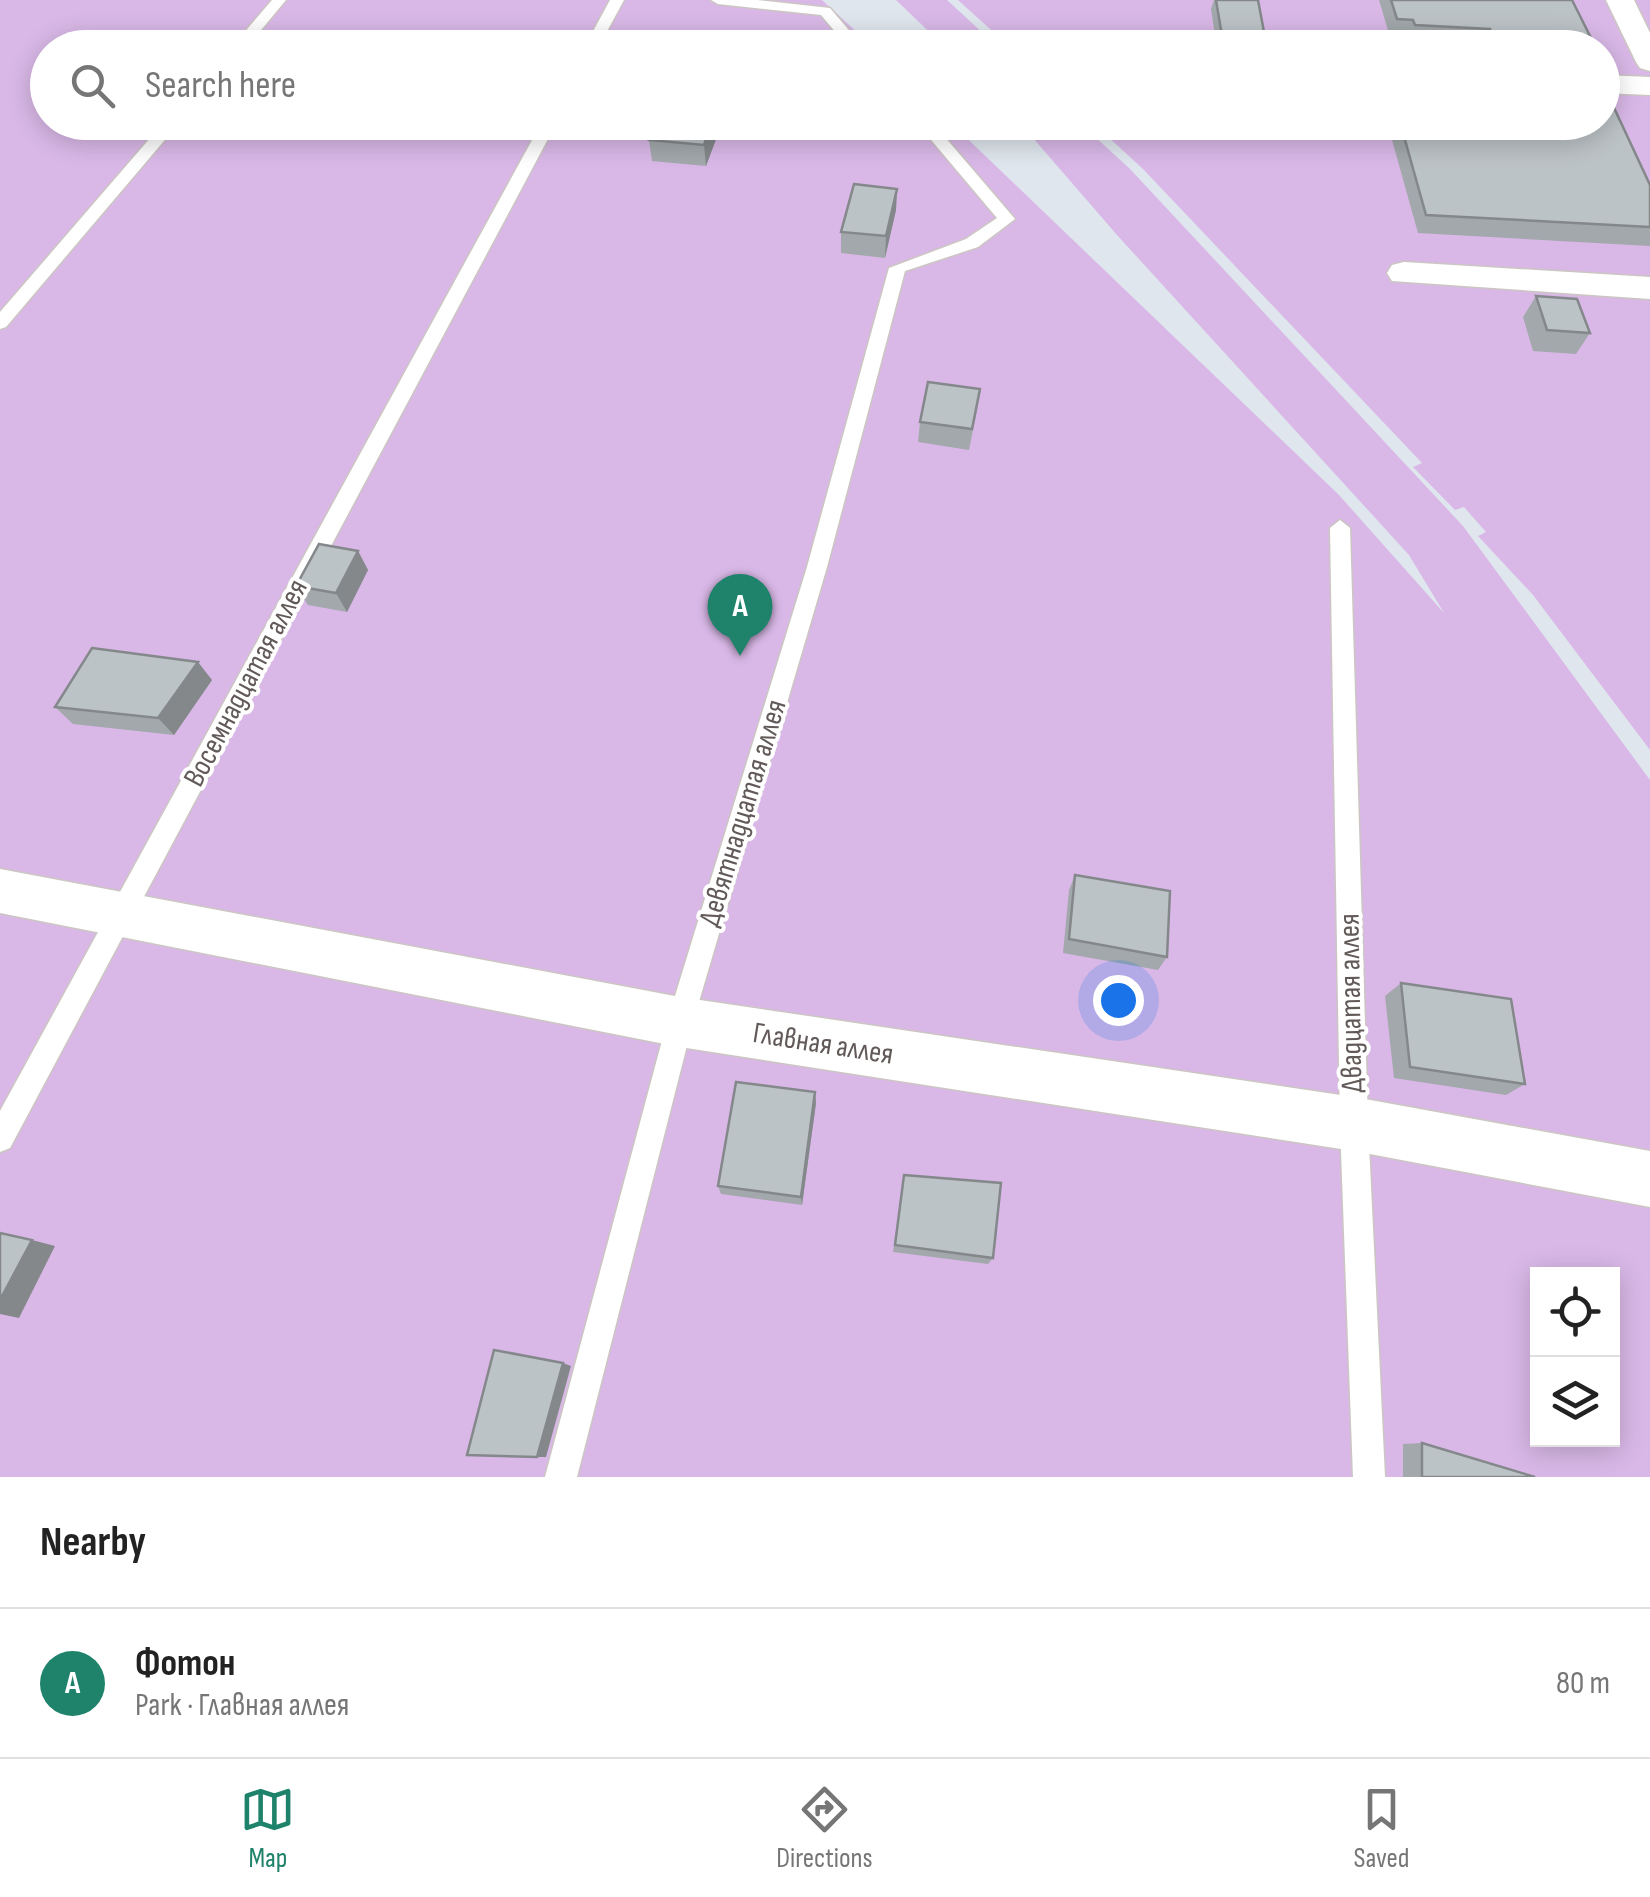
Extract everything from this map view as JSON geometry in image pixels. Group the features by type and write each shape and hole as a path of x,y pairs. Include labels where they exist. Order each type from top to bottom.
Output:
{"street":[{"path":"1620,0 1650,62"},
{"path":"1620,85 1650,86"},
{"path":"1404,273 1650,288"},
{"name":"Главная аллея","path":"0,891 680,1022 1354,1124 1650,1179"}],"lane":[{"path":"253,30 279,0"},
{"path":"600,30 616,0"},
{"path":"718,0 825,11 841,30"},
{"path":"0,323 158,140"},
{"name":"Восемнадцатая аллея","path":"0,1138 540,140"},
{"name":"Девятнадцатая аллея","path":"562,1477 680,1022 817,568 897,268 972,243 1007,219 939,140"},
{"name":"Двадцатая аллея","path":"1340,528 1354,1124 1369,1477"}],"shaded area":[{"path":"0,0 822,0 855,30 30,30 30,140 969,140 1339,495 1444,613 1409,555 1035,140 1098,140 1130,169 1463,526 1650,780 1650,1477 0,1477"},
{"path":"896,0 947,0 980,30 927,30"},
{"path":"958,0 1650,0 1650,750 1533,595 1478,536 1486,532 1464,507 1455,510 1413,467 1422,463 1111,140 1620,140 1620,30 991,30"}],"building":[{"path":"1216,0 1258,0 1264,30 1221,30"},
{"path":"1391,0 1572,0 1587,30 1490,30 1415,25 1413,20 1397,19"},
{"path":"1620,121 1650,185 1650,227 1426,215 1405,140 1620,140"},
{"path":"649,140 706,140 704,145"},
{"path":"854,184 897,189 886,236 841,232"},
{"path":"1536,296 1577,299 1590,333 1547,330"},
{"path":"928,382 980,389 972,429 920,422"},
{"path":"319,544 358,551 336,593 296,586"},
{"path":"92,648 198,662 158,718 55,707"},
{"path":"1075,875 1170,891 1167,957 1069,939"},
{"path":"1401,983 1511,999 1525,1084 1410,1067"},
{"path":"736,1082 815,1092 801,1197 718,1186"},
{"path":"904,1175 1001,1183 993,1258 895,1245"},
{"path":"0,1233 32,1240 0,1300"},
{"path":"494,1350 563,1363 537,1457 467,1455"},
{"path":"1422,1443 1535,1477 1422,1477"}],"place":[{"name":"Фотон","path":"740,656"}]}
